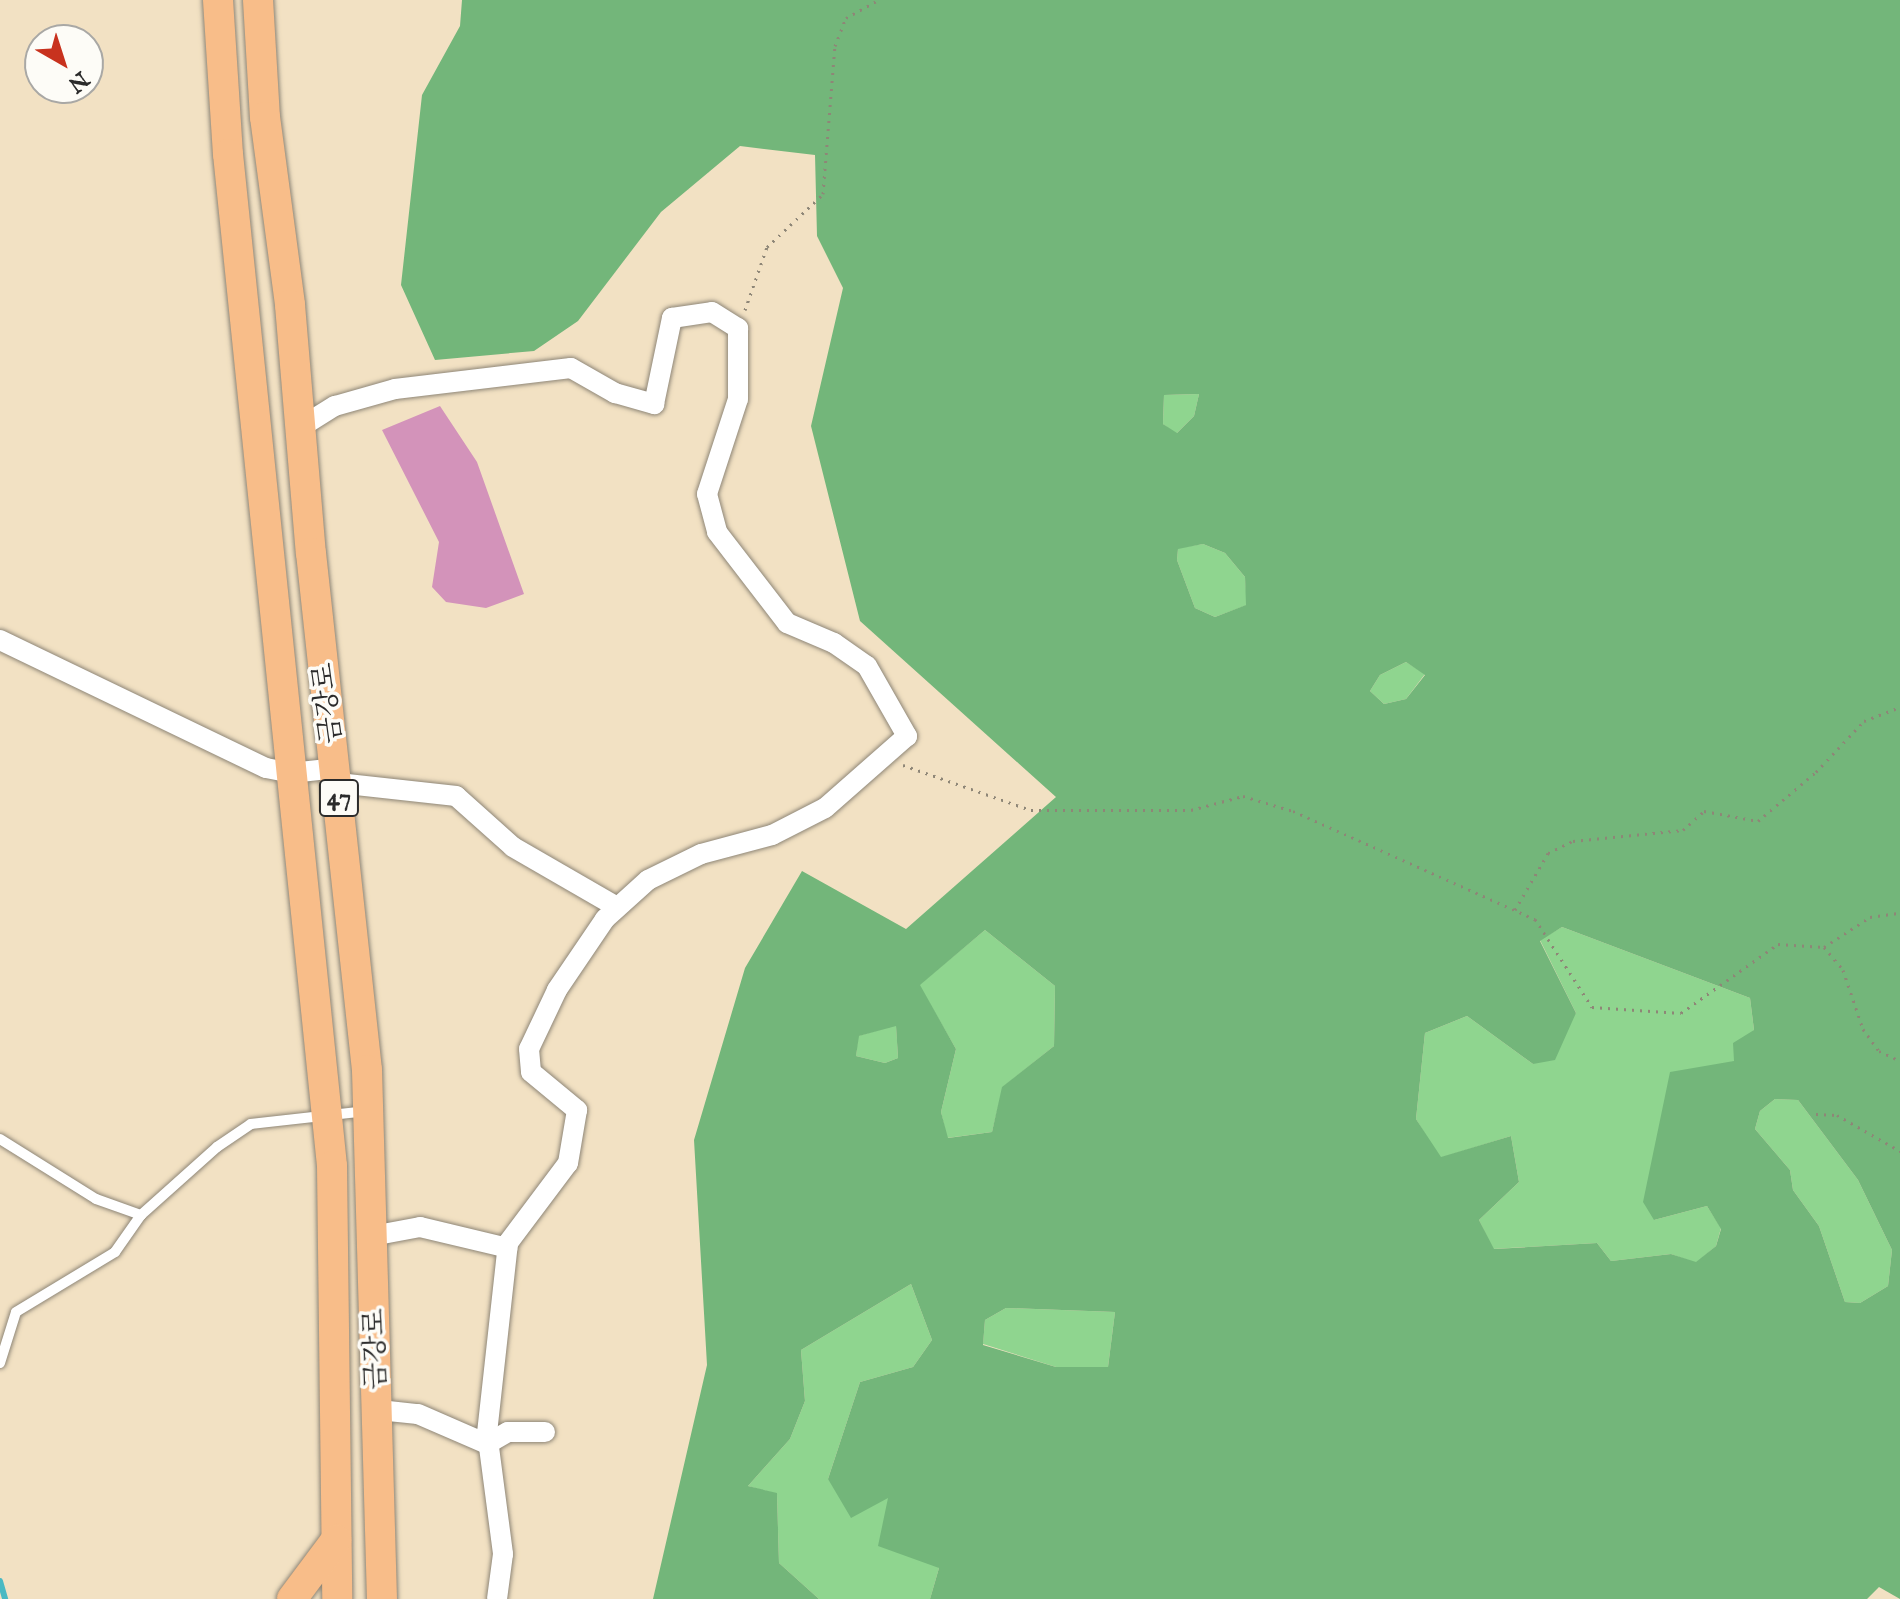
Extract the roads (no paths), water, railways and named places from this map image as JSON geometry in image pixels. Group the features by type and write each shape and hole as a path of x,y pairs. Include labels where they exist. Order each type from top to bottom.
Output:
{"main road":[{"name":"금강로","path":"218,0 291,773 332,1166 337,1599"},
{"name":"금강로","path":"258,0 265,117 338,776 368,1111 379,1410 382,1599"},
{"path":"292,1599 336,1540"}],"street":[{"path":"301,427 335,406 395,389 571,368 615,393 654,404 672,318 712,312 738,328 738,399 707,494 717,532 787,623 834,643 867,666 907,736 825,808 772,835 701,854 648,880 617,907 557,990 529,1049 531,1072 577,1110 568,1163 508,1248 487,1444 503,1554 497,1599"},
{"path":"0,640 266,768 338,776 456,796 513,847 617,907"},
{"path":"372,1236 420,1227 508,1248"},
{"path":"379,1410 418,1414 487,1444"},
{"path":"487,1444 508,1432 545,1432"}],"lane":[{"path":"0,1363 16,1312 115,1252 141,1215 217,1147 251,1124 368,1111"},
{"path":"0,1139 96,1199 141,1215"}],"waterway":[{"path":"0,1581 5,1599"}]}
